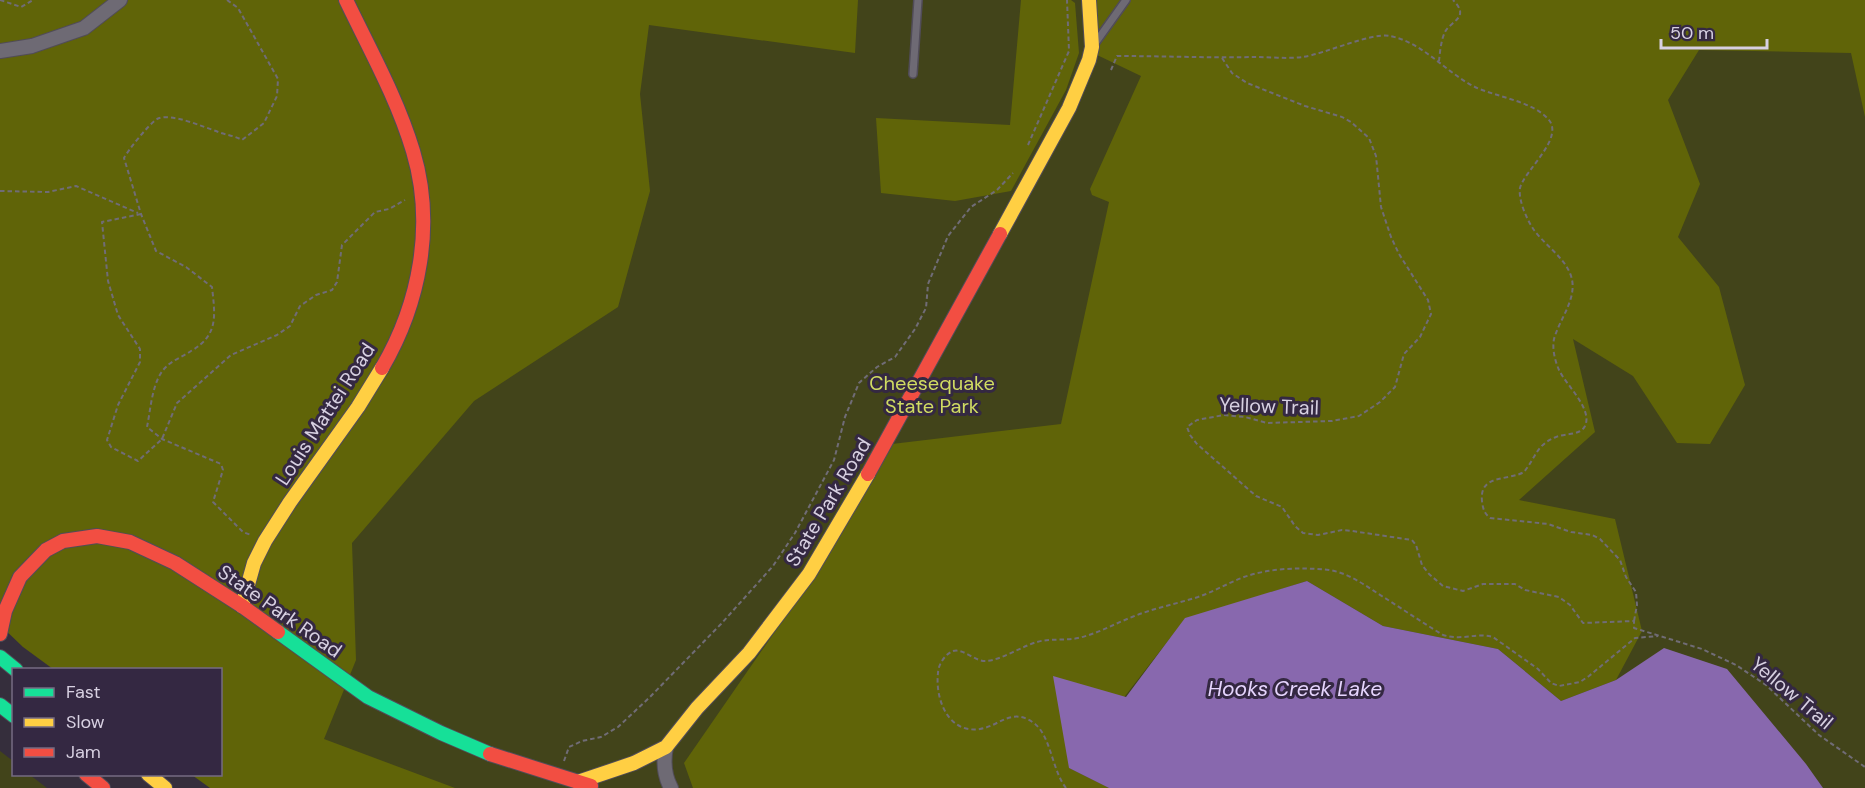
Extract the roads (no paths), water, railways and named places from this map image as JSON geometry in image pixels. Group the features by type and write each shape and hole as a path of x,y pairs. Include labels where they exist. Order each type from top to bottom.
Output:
{"main road":[{"name":"Louis Mattei Road","path":"242,606 254,563 265,541 371,387 404,327 419,280 424,243 421,191 414,153 398,112 346,0"},
{"name":"State Park Road","path":"578,782 634,763 666,747 698,708 749,653 809,574 861,486 1069,108 1086,72 1092,47 1089,0"},
{"name":"State Park Road","path":"0,634 5,611 21,577 46,550 78,538 107,536 130,542 175,563 242,606 368,697 441,733 495,756 600,788"},
{"path":"0,657 15,668"},
{"path":"0,705 12,714"},
{"path":"88,776 103,788"},
{"path":"150,776 165,788"}],"street":[{"path":"0,51 32,46 84,28 120,0"},
{"path":"666,747 665,776 671,788"}],"lane":[{"path":"914,74 918,0"},
{"path":"1092,47 1126,0"}],"water":[{"name":"Hooks Creek Lake","path":"1307,581 1383,626 1498,649 1561,701 1616,680 1664,648 1727,669 1806,764 1823,788 1109,788 1069,768 1053,676 1126,697 1185,618"}],"park label":[{"name":"Cheesequake State Park","path":"932,394"}]}
